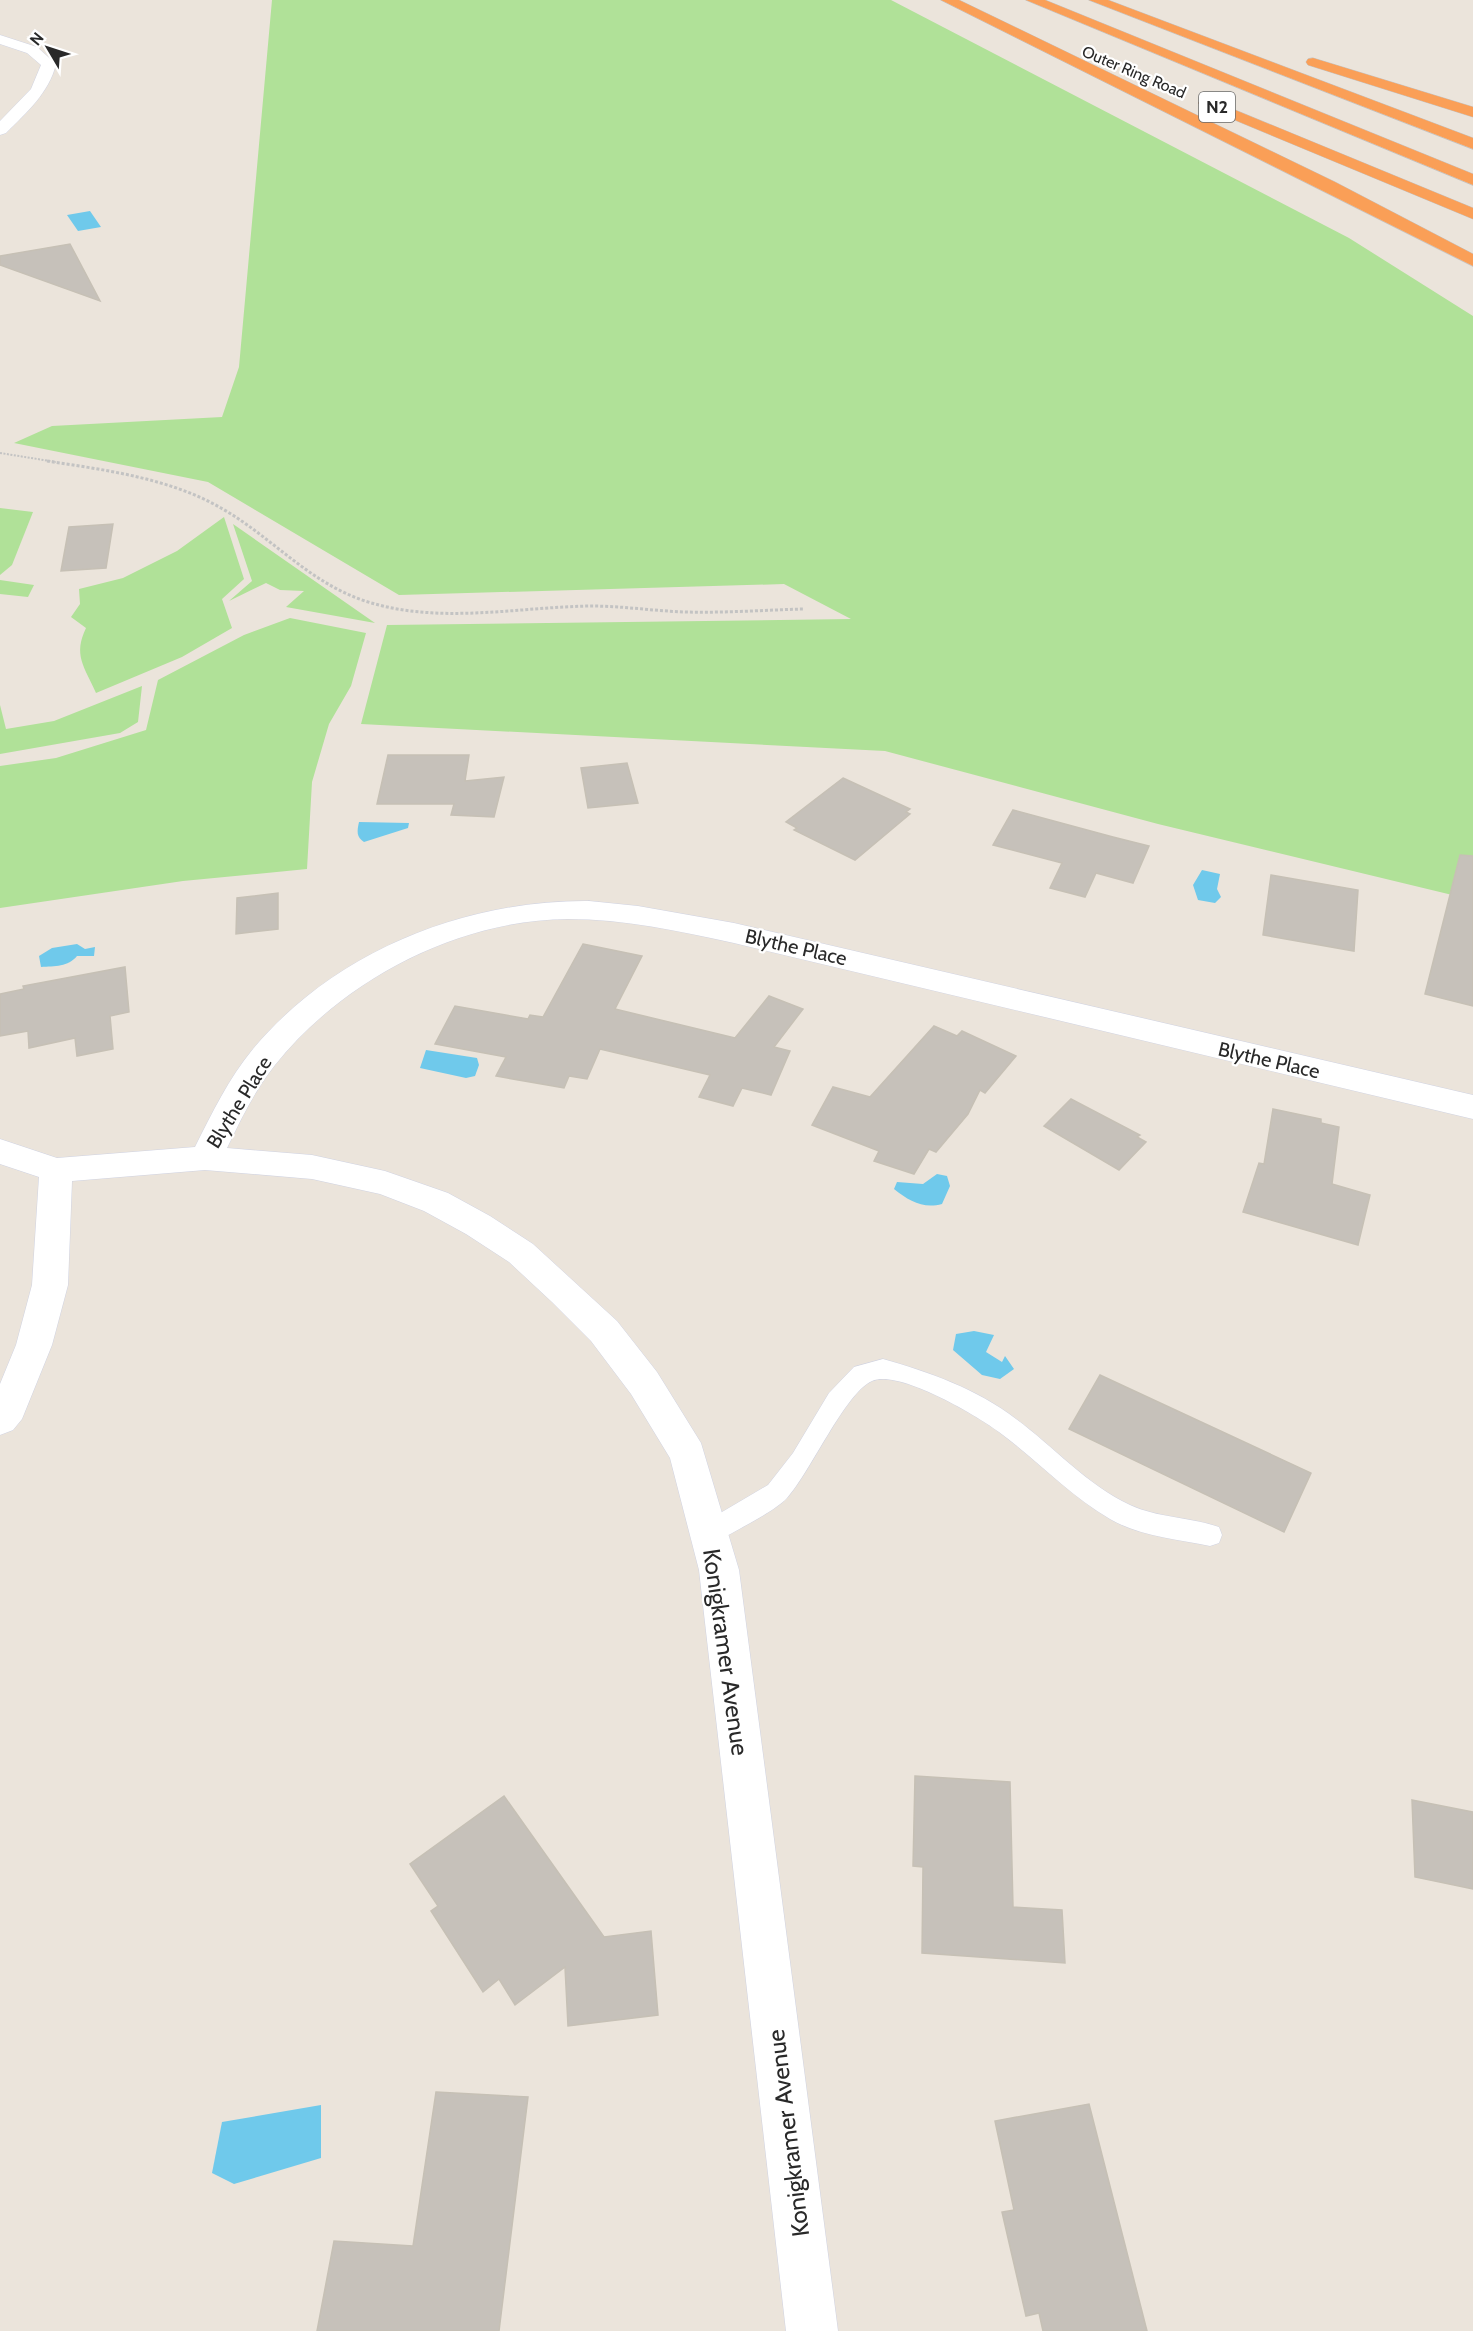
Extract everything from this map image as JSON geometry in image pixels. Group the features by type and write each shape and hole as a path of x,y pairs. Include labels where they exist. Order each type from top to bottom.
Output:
{"highway":[{"path":"948,0 1230,137 1473,261"},
{"name":"Outer Ring Road","path":"962,0 1125,68"},
{"name":"Outer Ring Road","path":"1033,0 1473,180"},
{"path":"1096,0 1473,144"},
{"path":"1127,0 1244,40"},
{"path":"1297,57 1473,112"},
{"name":"Outer Ring Road","path":"1190,96 1473,214"},
{"path":"1230,137 1460,274"}],"street":[{"path":"0,39 32,50 49,64 40,85 0,130"},
{"name":"Blythe Place","path":"205,1158 232,1107 265,1056 307,1013 356,976 401,949 457,929 541,912 610,912 734,933 1473,1107"},
{"name":"Konigkramer Avenue","path":"0,1151 56,1170 205,1158 312,1167 385,1184 436,1202 478,1225 521,1253 604,1331 644,1383 688,1454 719,1570 813,2331"},
{"path":"0,1419 9,1408 34,1345 50,1285 56,1170"}],"lane":[{"path":"709,1533 777,1492 802,1460 837,1400 862,1374 884,1368 931,1382 1006,1424 1081,1486 1120,1512 1149,1523 1210,1535"}],"path":[{"path":"0,453 142,480 207,500 244,522 316,578 349,595 408,611 471,615 589,606 626,606 703,613 804,609"}],"green space":[{"path":"272,0 891,0 1349,238 1473,316 1473,900 1158,824 885,751 361,724 387,625 851,619 784,584 399,595 208,482 14,443 52,426 222,417 239,367"},
{"path":"0,508 33,512 12,565 0,575"},
{"path":"224,517 244,579 222,599 232,628 182,657 96,693 84,668 80,653 86,628 71,617 80,604 79,589 123,578 177,551"},
{"path":"233,524 375,623 286,607 304,591 280,590 266,583 229,601 252,581"},
{"path":"0,580 34,585 28,597 0,594"},
{"path":"290,618 366,633 351,686 329,724 312,782 307,869 183,881 0,908 0,766 56,758 146,730 158,680 244,635"},
{"path":"142,686 138,722 120,733 0,754 0,705 6,729 54,721"}],"water":[{"path":"90,211 101,227 78,231 67,215"},
{"path":"359,822 409,823 408,828 364,842 358,834"},
{"path":"1202,870 1220,874 1217,889 1221,897 1215,903 1198,900 1193,885"},
{"path":"77,944 85,949 95,947 94,956 77,956 65,964 41,967 39,956 52,948"},
{"path":"426,1050 477,1058 479,1065 475,1076 466,1078 420,1068"},
{"path":"937,1174 947,1176 950,1186 942,1204 922,1205 894,1189 897,1182 923,1184"},
{"path":"974,1331 994,1335 986,1352 1002,1362 1005,1356 1014,1369 1000,1379 982,1375 953,1350 956,1334"},
{"path":"321,2105 321,2158 234,2184 212,2173 222,2122"}],"building":[{"path":"70,244 100,301 0,265 0,256"},
{"path":"113,524 106,568 61,571 69,527"},
{"path":"388,755 469,755 465,781 504,777 494,817 451,815 454,804 377,804"},
{"path":"627,763 638,803 588,808 581,768"},
{"path":"843,778 910,809 906,812 910,814 855,860 794,830 797,828 786,822"},
{"path":"1013,810 1149,846 1133,883 1096,873 1085,897 1050,888 1062,863 993,845"},
{"path":"1460,855 1473,856 1473,1006 1425,994"},
{"path":"1271,875 1358,890 1354,951 1263,935"},
{"path":"278,893 278,929 236,934 237,898"},
{"path":"583,944 642,956 615,1009 735,1038 769,996 803,1009 774,1047 790,1051 771,1095 742,1088 733,1106 699,1097 710,1075 600,1049 587,1079 569,1076 564,1088 496,1076 506,1057 435,1044 455,1006 528,1019 530,1015 543,1017"},
{"path":"125,967 129,1012 110,1016 113,1049 77,1056 75,1038 29,1048 28,1031 0,1036 0,994 24,989 23,986"},
{"path":"934,1026 957,1036 962,1031 1016,1056 985,1093 980,1090 968,1114 936,1152 929,1149 914,1174 874,1161 879,1151 812,1125 833,1087 870,1097"},
{"path":"1071,1099 1140,1135 1137,1137 1146,1142 1119,1170 1044,1126"},
{"path":"1273,1109 1321,1119 1321,1123 1339,1127 1332,1184 1370,1195 1358,1245 1243,1212 1259,1163 1264,1164"},
{"path":"1100,1375 1311,1473 1284,1532 1069,1429"},
{"path":"915,1776 1010,1782 1013,1907 1062,1910 1065,1963 922,1953 923,1867 913,1866"},
{"path":"504,1796 604,1937 651,1931 658,2015 568,2026 565,1967 515,2005 499,1979 483,1992 431,1911 438,1906 410,1864"},
{"path":"1412,1800 1473,1812 1473,1889 1415,1877"},
{"path":"436,2092 528,2097 499,2331 317,2331 334,2241 413,2246"},
{"path":"1089,2104 1147,2331 1043,2331 1039,2313 1026,2316 1002,2212 1014,2210 995,2121"}]}
